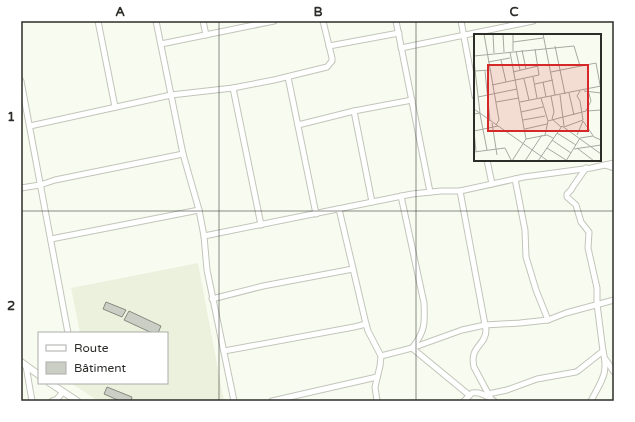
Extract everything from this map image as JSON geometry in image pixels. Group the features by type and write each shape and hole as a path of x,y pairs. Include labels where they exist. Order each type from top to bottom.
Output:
{"street":[{"path":"98,21 115,107"},
{"path":"156,21 183,154 199,210 212,299 234,401"},
{"path":"203,21 206,35"},
{"path":"244,21 245,27"},
{"path":"161,44 274,21"},
{"path":"30,126 171,95 233,88 288,77 327,67 332,61 332,58 324,21"},
{"path":"396,21 430,192"},
{"path":"461,21 474,91"},
{"path":"401,48 533,21"},
{"path":"329,46 399,33"},
{"path":"288,77 316,214"},
{"path":"21,81 68,332"},
{"path":"233,88 261,225"},
{"path":"298,125 354,111 412,100"},
{"path":"354,111 372,202"},
{"path":"21,188 183,154"},
{"path":"487,161 492,184"},
{"path":"204,236 412,194 460,191 515,179 614,163"},
{"path":"604,165 614,168"},
{"path":"586,168 567,197 576,205 581,222 589,232 588,248 597,288 597,304 605,359 605,370 603,380 591,401"},
{"path":"515,179 525,230 526,257 536,290 548,320"},
{"path":"460,191 486,330 485,336 472,357 474,367 491,398"},
{"path":"401,196 424,303 423,328 419,339 412,348"},
{"path":"339,209 366,324 381,356 375,388 377,401"},
{"path":"51,239 199,210"},
{"path":"212,299 262,286 352,269"},
{"path":"381,356 412,348 462,330 485,325 548,320 566,313 614,300"},
{"path":"224,351 366,324"},
{"path":"412,348 469,395"},
{"path":"491,398 507,390 537,379 579,370 603,351"},
{"path":"605,359 614,372"},
{"path":"24,364 38,374"},
{"path":"24,364 32,401"},
{"path":"272,401 377,377"},
{"path":"54,384 76,401"},
{"path":"52,401 57,399 63,392"},
{"path":"464,401 472,393 482,393 491,398"}],"shaded area":[{"path":"198,263 224,401 98,401 72,384 168,384 168,332 80,332 71,288"}],"building":[{"path":"106,302 126,310 122,317 103,309"},
{"path":"129,311 161,326 158,332 150,332 124,320"},
{"path":"107,387 132,397 131,401 120,401 104,394"}]}
